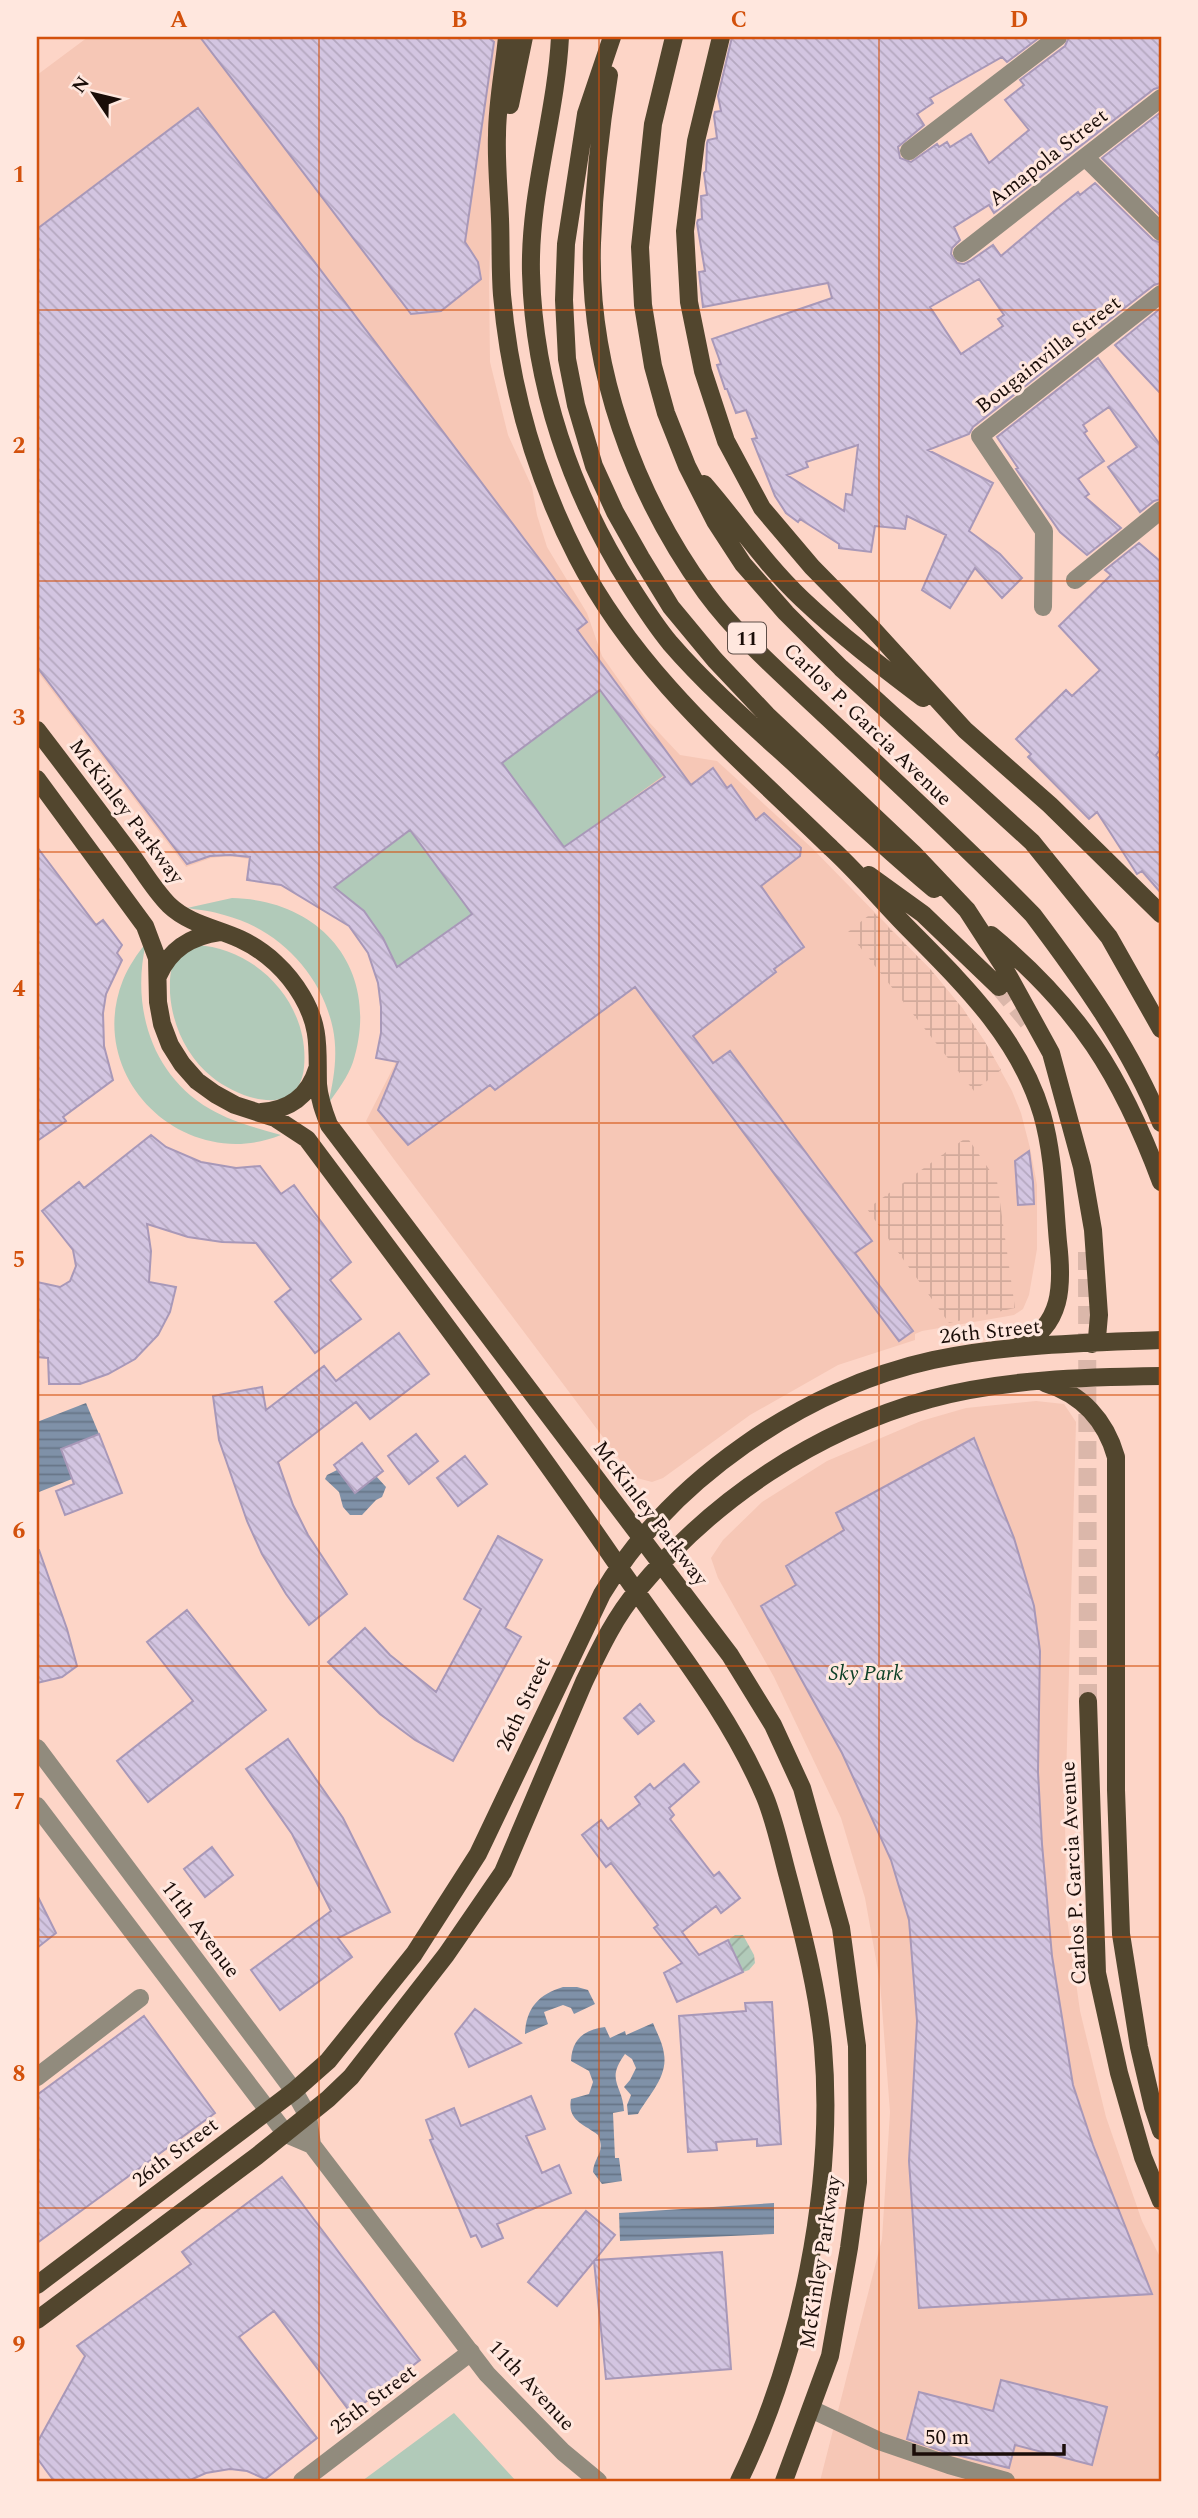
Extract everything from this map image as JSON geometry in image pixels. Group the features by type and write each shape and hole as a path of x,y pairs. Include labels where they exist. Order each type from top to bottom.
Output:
{"main road":[{"path":"507,37 496,134 502,291 512,366 529,439 550,499 578,558 611,616 654,672 713,735 834,850 971,993 999,1027 1020,1062 1041,1112 1052,1161 1060,1265 1057,1303 1051,1322 1036,1339 1013,1349"},
{"path":"500,225 507,121 524,37"},
{"path":"560,37 558,72 535,209 531,272 542,365 554,424 580,494 610,555 668,641 698,673 899,859 1016,956 1052,990 1088,1035 1117,1080 1161,1182"},
{"path":"613,37 586,114 566,244 564,300 567,359 576,405 594,466 615,512 671,607 715,660 767,715 913,853 967,909 1002,964 1051,1053 1082,1167 1093,1230 1099,1329 1092,1344"},
{"name":"Carlos P. Garcia Avenue","path":"613,37 602,114 592,244 595,308 605,371 621,428 643,489 676,548 707,594 752,644 1033,915 1113,1029 1144,1082 1161,1123"},
{"name":"Carlos P. Garcia Avenue","path":"674,37 653,124 640,247 643,305 653,366 666,413 687,466 715,521 743,564 786,613 841,668 1032,842 1110,937 1161,1030"},
{"path":"721,37 696,141 685,231 689,302 703,371 726,441 762,508 812,568 871,627 965,730"},
{"path":"687,466 729,513 761,555 801,598 872,660 965,730 1050,805 1161,914"},
{"name":"McKinley Parkway","path":"37,730 169,904 201,925 240,939 260,950 292,980 312,1019 320,1062 318,1084 321,1105 329,1125 730,1655 773,1725 802,1788 841,1928 857,2046 858,2182 830,2356 785,2481"},
{"name":"McKinley Parkway","path":"37,779 145,926 157,958 158,1002 162,1024 170,1045 182,1064 197,1081 215,1094 235,1105 275,1118 307,1139 550,1465 702,1683 737,1739 766,1801 803,1933 814,1986 823,2048 825,2136 812,2249 787,2357 771,2405 739,2481"},
{"path":"834,850 923,914 999,987"},
{"path":"157,979 174,951 203,934 220,932"},
{"path":"257,1112 274,1111 291,1105 305,1094 320,1062"},
{"name":"26th Street","path":"37,2285 293,2091 328,2061 414,1954 478,1854 592,1614 618,1566 661,1517 714,1467 774,1425 838,1392 897,1370 930,1361 1013,1349 1161,1340"},
{"path":"37,2320 286,2134 351,2077 446,1955 503,1872 584,1682 617,1619 636,1591 719,1508 798,1453 885,1413 930,1399 978,1389 1042,1382 1116,1376 1161,1376"},
{"path":"1042,1382 1074,1396 1094,1413 1109,1435 1116,1457 1116,1790 1121,1934 1139,2047 1161,2131"},
{"name":"Carlos P. Garcia Avenue","path":"1088,1701 1097,1973 1119,2073 1143,2157 1161,2201"}],"street":[{"path":"909,151 1058,37"},
{"name":"Amapola Street","path":"962,253 1161,98"},
{"path":"1085,157 1161,232"},
{"name":"Bougainvilla Street","path":"1043,607 1044,531 981,436 1161,294"},
{"path":"1075,580 1161,510"},
{"name":"11th Avenue","path":"37,1748 293,2091 308,2116 312,2145"},
{"name":"11th Avenue","path":"37,1806 286,2134 312,2145 487,2374 533,2423 598,2481"},
{"path":"37,2077 138,2001"},
{"name":"25th Street","path":"302,2481 471,2352"},
{"path":"811,2409 879,2441 1006,2481"}],"shaded area":[{"path":"88,37 515,37 492,197 490,362 508,435 532,487 547,547 587,613 602,656 647,720 680,755 717,761 813,849 931,970 963,1009 985,1042 1021,1113 1037,1185 1037,1249 1029,1295 1023,1309 1014,1315 922,1331 915,1334 915,1340 838,1365 750,1415 663,1478 652,1482 633,1477 393,1158 366,1121 395,1064 401,1040 397,968 383,938 363,911 280,864 230,856 211,858 186,867 37,671 37,75"},
{"path":"873,912 931,970 963,1009 1001,1070 974,1091 848,932"},
{"path":"967,1137 997,1181 1015,1308 949,1323 867,1209"},
{"path":"1036,1401 1064,1404 1076,1422 1065,1816 1066,1911 1080,2011 1106,2117 1142,2221 1161,2259 1161,2481 820,2481 882,2239 890,2112 880,1982 865,1898 841,1818 774,1677 718,1578 711,1558 723,1540 762,1502 827,1461 921,1421 966,1408"}],"green space":[{"path":"600,690 663,776 398,967 371,923 334,887"},
{"path":"232,898 265,902 294,912 319,927 338,947 352,972 359,999 360,1029 351,1068 328,1104 335,1067 333,1029 319,990 308,973 280,943 263,931 224,915 187,908"},
{"path":"146,943 141,991 144,1014 150,1037 173,1078 190,1095 218,1114 281,1135 245,1144 210,1141 178,1129 151,1109 130,1082 118,1051 115,1016 123,980"},
{"path":"196,945 219,949 240,957 276,984 289,1002 304,1044 304,1067 300,1084 291,1094 280,1099 266,1100 237,1092 212,1077 188,1050 171,1005 170,977 175,962"},
{"path":"735,1935 743,1935 754,1955 755,1963 743,1972 728,1940"},
{"path":"454,2413 516,2481 362,2481"}],"water":[{"path":"86,1403 99,1434 61,1449 72,1479 39,1492 37,1422"},
{"path":"337,1470 355,1493 376,1476 386,1487 382,1497 362,1515 350,1515 343,1507 339,1492 325,1479"},
{"path":"563,1987 588,1990 595,2004 574,2014 571,2008 563,2005 544,2012 548,2024 525,2034 528,2017 535,2003"},
{"path":"653,2023 663,2050 663,2071 638,2114 628,2115 627,2105 631,2095 624,2087 636,2068 632,2059 625,2054 619,2063 616,2077 624,2111 613,2113 615,2158 619,2158 622,2181 602,2184 593,2172 601,2146 598,2135 574,2117 570,2106 571,2099 589,2094 593,2082 589,2071 571,2061 572,2053 580,2037 598,2028 605,2027 610,2038 625,2031 626,2035"},
{"path":"774,2203 774,2234 620,2241 619,2213"}],"building":[{"path":"200,37 488,37 494,42 465,242 478,262 481,279 441,311 411,314"},
{"path":"732,37 1040,37 1007,62 1002,57 930,98 933,103 917,114 924,125 898,147 900,158 911,162 937,144 939,147 947,142 950,147 971,134 989,163 1029,130 1005,100 1024,85 1020,80 1065,46 1069,37 1161,37 1161,87 1154,89 994,213 989,205 954,227 960,240 952,248 951,254 957,263 970,261 993,245 1001,256 1078,192 1080,195 1095,183 1153,240 1161,243 1161,283 1154,285 1099,328 1088,317 1076,326 1085,339 973,427 969,434 928,450 993,483 969,531 1000,554 1022,578 1002,598 975,568 950,608 922,590 946,535 907,516 905,529 875,526 871,552 839,548 839,544 786,513 775,496 752,439 757,438 746,410 736,413 725,389 717,365 721,364 712,339 832,298 828,283 703,307 699,272 705,271 697,223 702,219 701,196 707,195 704,173 707,143 708,140 717,138 714,116 715,112 721,111 718,96","holes":["979,279 1004,315 998,319 1003,326 961,354 930,307","858,445 852,495 846,494 844,511 787,475 808,467 806,462"]},
{"path":"198,108 587,622 577,630 691,785 713,768 727,788 731,785 756,820 764,813 801,848 800,856 761,886 804,947 693,1036 713,1063 730,1051 872,1241 855,1253 913,1331 899,1341 635,987 495,1090 490,1085 408,1145 378,1110 398,1062 376,1058 381,1033 378,983 368,953 349,926 281,885 247,880 250,857 210,856 187,864 37,667 37,229","holes":["600,690 665,777 564,847 502,763","410,830 472,914 397,967 383,938 364,911 334,887"]},
{"path":"1161,112 1161,216 1102,158"},
{"path":"1161,308 1161,394 1115,345"},
{"path":"1098,358 1161,446 1161,499 1140,512 1108,467 1137,447 1109,407 1083,425 1087,431 1084,433 1104,461 1078,479 1089,494 1085,497 1121,528 1087,555 1060,532 997,437"},
{"path":"1139,543 1161,562 1161,748 1156,755 1161,762 1161,893 1142,871 1137,874 1097,812 1089,819 1028,757 1031,754 1016,739 1066,690 1072,696 1100,670 1059,626 1111,575 1105,570"},
{"path":"37,847 96,925 103,920 122,945 117,953 122,960 106,994 103,1013 104,1046 113,1080 63,1117 66,1121 37,1141"},
{"path":"151,1135 166,1147 201,1162 236,1168 260,1166 281,1194 294,1185 351,1262 330,1280 361,1319 315,1353 275,1302 291,1289 256,1243 188,1237 147,1224 151,1251 149,1282 176,1287 170,1312 158,1335 135,1359 108,1374 80,1384 49,1384 48,1358 37,1357 37,1282 60,1287 70,1281 76,1266 73,1250 42,1211 79,1182 84,1188"},
{"path":"1029,1151 1034,1204 1018,1205 1015,1161"},
{"path":"399,1333 429,1374 370,1419 356,1402 278,1462 293,1505 308,1535 347,1594 309,1625 262,1554 247,1521 219,1440 213,1396 262,1387 266,1410 324,1366 336,1381"},
{"path":"99,1434 122,1493 65,1515 56,1491 74,1484 61,1449"},
{"path":"416,1434 438,1461 409,1484 388,1456"},
{"path":"974,1438 1014,1538 1034,1606 1040,1651 1038,1772 1042,1844 1052,1956 1073,2085 1093,2145 1152,2294 919,2308 909,2161 917,2021 909,1920 891,1860 842,1753 761,1606 796,1585 786,1566 844,1530 836,1513"},
{"path":"362,1443 383,1471 355,1493 334,1465"},
{"path":"465,1456 487,1484 458,1506 437,1478"},
{"path":"498,1536 542,1560 505,1628 521,1637 453,1761 415,1740 380,1714 328,1662 365,1628 390,1655 436,1692 481,1609 464,1599"},
{"path":"37,1550 67,1629 77,1666 62,1677 37,1683"},
{"path":"187,1610 266,1710 148,1802 117,1761 193,1701 147,1642"},
{"path":"640,1704 654,1721 638,1734 624,1718"},
{"path":"288,1739 343,1818 390,1912 338,1938 352,1957 280,2010 251,1970 331,1911 292,1834 246,1769"},
{"path":"684,1764 699,1782 669,1808 674,1815 670,1819 714,1876 719,1872 740,1898 721,1913 716,1906 682,1932 699,1955 728,1940 743,1972 677,2002 664,1973 682,1963 654,1928 658,1925 611,1863 606,1867 582,1835 601,1820 608,1829 640,1804 635,1797 650,1784 654,1789"},
{"path":"212,1847 233,1875 205,1897 184,1869"},
{"path":"37,1895 56,1933 37,1948"},
{"path":"772,2002 781,2144 757,2146 757,2139 716,2142 717,2150 688,2152 679,2016 746,2011 745,2003"},
{"path":"475,2009 521,2043 469,2067 455,2034"},
{"path":"144,2016 215,2113 37,2243 37,2095"},
{"path":"531,2096 545,2129 526,2136 542,2173 559,2165 571,2193 497,2224 503,2238 482,2247 476,2235 471,2237 430,2140 433,2139 426,2120 454,2108 461,2126"},
{"path":"282,2177 420,2360 351,2413 274,2311 239,2337 317,2438 265,2479 247,2471 230,2469 206,2473 188,2481 54,2481 37,2458 37,2443 85,2356 77,2346 191,2264 182,2252"},
{"path":"586,2211 615,2235 595,2260 722,2252 731,2369 606,2379 594,2261 557,2306 528,2282"},
{"path":"1001,2380 1107,2407 1092,2465 1015,2445 1009,2468 945,2452 907,2439 919,2392 993,2411"}],"tunnel":[{"path":"999,987 1028,1022"},
{"path":"1087,1252 1088,1701"}],"park label":[{"name":"Sky Park","path":"866,1673"}]}
